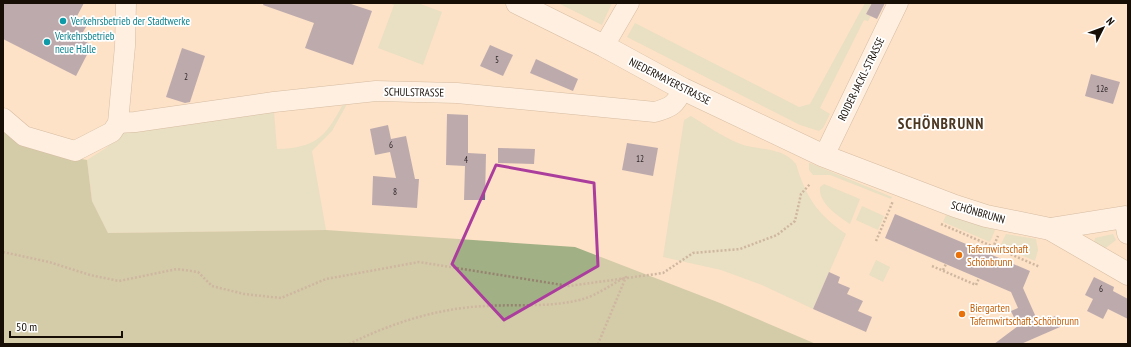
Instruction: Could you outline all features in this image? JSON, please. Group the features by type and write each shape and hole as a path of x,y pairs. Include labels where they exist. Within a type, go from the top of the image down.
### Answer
{"main road":[{"name":"NIEDERMAYERSTRASSE","path":"517,3 604,46 683,89 824,156"},
{"name":"SCHÖNBRUNN","path":"824,156 955,206 986,216 1050,229 1128,274"},
{"path":"1050,229 1127,222"}],"street":[{"path":"3,118 24,136 75,151 112,132 126,122 126,3"},
{"path":"604,46 629,3"},
{"name":"ROIDER-JACKL-STRASSE","path":"824,156 898,3"},
{"name":"SCHULSTRASSE","path":"126,122 274,102 376,91 456,92 655,112 670,108 678,100 683,89"}],"path":[{"path":"3,252 49,262 90,275 119,281 177,269 198,272 212,286 244,294 282,298 326,280 419,262 569,286 663,273 693,253 740,249 777,235 795,221 801,194 810,184"},
{"path":"876,241 896,196"},
{"path":"941,224 1040,267"},
{"path":"943,270 946,264"},
{"path":"932,266 976,285 979,278"},
{"path":"349,344 376,330 422,315 484,306 542,305 583,299 626,277"},
{"path":"598,344 626,277"}],"highlighted area":[{"path":"496,165 594,183 598,266 504,320 452,264"}],"green space":[{"path":"388,3 418,3 442,12 423,65 378,48 394,5"},
{"path":"558,3 612,3 602,25"},
{"path":"865,3 872,3 866,14 871,16 868,21 864,20 820,108 830,114 823,128 819,131 800,125 627,37 635,23 799,107 810,104"},
{"path":"347,104 332,131 312,151 326,230 108,233 92,201 87,160 106,148 123,132 274,111 277,149 290,148 309,143 317,139 330,126 342,106"},
{"path":"691,116 738,143 784,154 790,158 796,164 804,186 814,204 827,219 846,234 813,309 762,285 721,270 663,257 684,120"},
{"path":"3,131 45,152 87,160 92,201 108,233 326,230 575,247 720,303 816,344 3,344"},
{"path":"809,163 892,197 891,199 830,175 813,175 809,170"},
{"path":"824,184 860,199 850,224 825,204 820,193 820,187"},
{"path":"862,206 884,216 878,230 856,220"},
{"path":"946,215 995,230 990,242 943,222"},
{"path":"1006,234 1036,239 1038,250 1035,261 1000,246"},
{"path":"1113,234 1116,240 1102,251 1094,243 1095,238"},
{"path":"876,260 890,267 883,282 869,275"}],"building":[{"name":"Verkehrsbetrieb neue Halle","path":"3,3 84,3 76,18 88,24 79,38 92,45 76,76 3,39"},
{"path":"264,3 348,3 372,11 353,65 305,48 314,23 263,5"},
{"path":"872,3 885,3 877,19 866,14"},
{"path":"490,45 513,55 503,76 480,66"},
{"path":"182,48 205,56 190,102 185,103 166,97"},
{"path":"536,59 578,79 573,91 530,73"},
{"path":"1091,74 1120,82 1113,104 1085,96"},
{"path":"447,114 468,115 468,153 486,154 485,200 464,200 465,166 446,165"},
{"path":"388,125 391,139 406,136 415,179 419,179 417,208 372,205 373,176 396,178 390,152 375,155 370,129"},
{"path":"627,143 658,148 653,176 622,170"},
{"path":"498,148 535,149 534,164 498,163"},
{"path":"895,214 1030,271 1023,288 1039,324 1055,316 1060,327 1021,344 994,344 1018,326 1011,311 1018,308 1011,292 885,238"},
{"path":"829,272 840,277 838,283 850,288 847,294 863,301 858,311 872,317 866,332 813,309"},
{"path":"1094,277 1114,287 1113,291 1128,299 1128,319 1108,309 1103,319 1087,311 1093,299 1085,295"}],"place":[{"name":"Verkehrsbetrieb der Stadtwerke","path":"63,21"},
{"name":"Verkehrsbetrieb neue Halle","path":"47,42"},
{"name":"Tafernwirtschaft Schönbrunn","path":"959,255"},
{"name":"Biergarten Tafernwirtschaft Schönbrunn","path":"962,314"}],"district":[{"name":"SCHÖNBRUNN","path":"941,124"}]}
